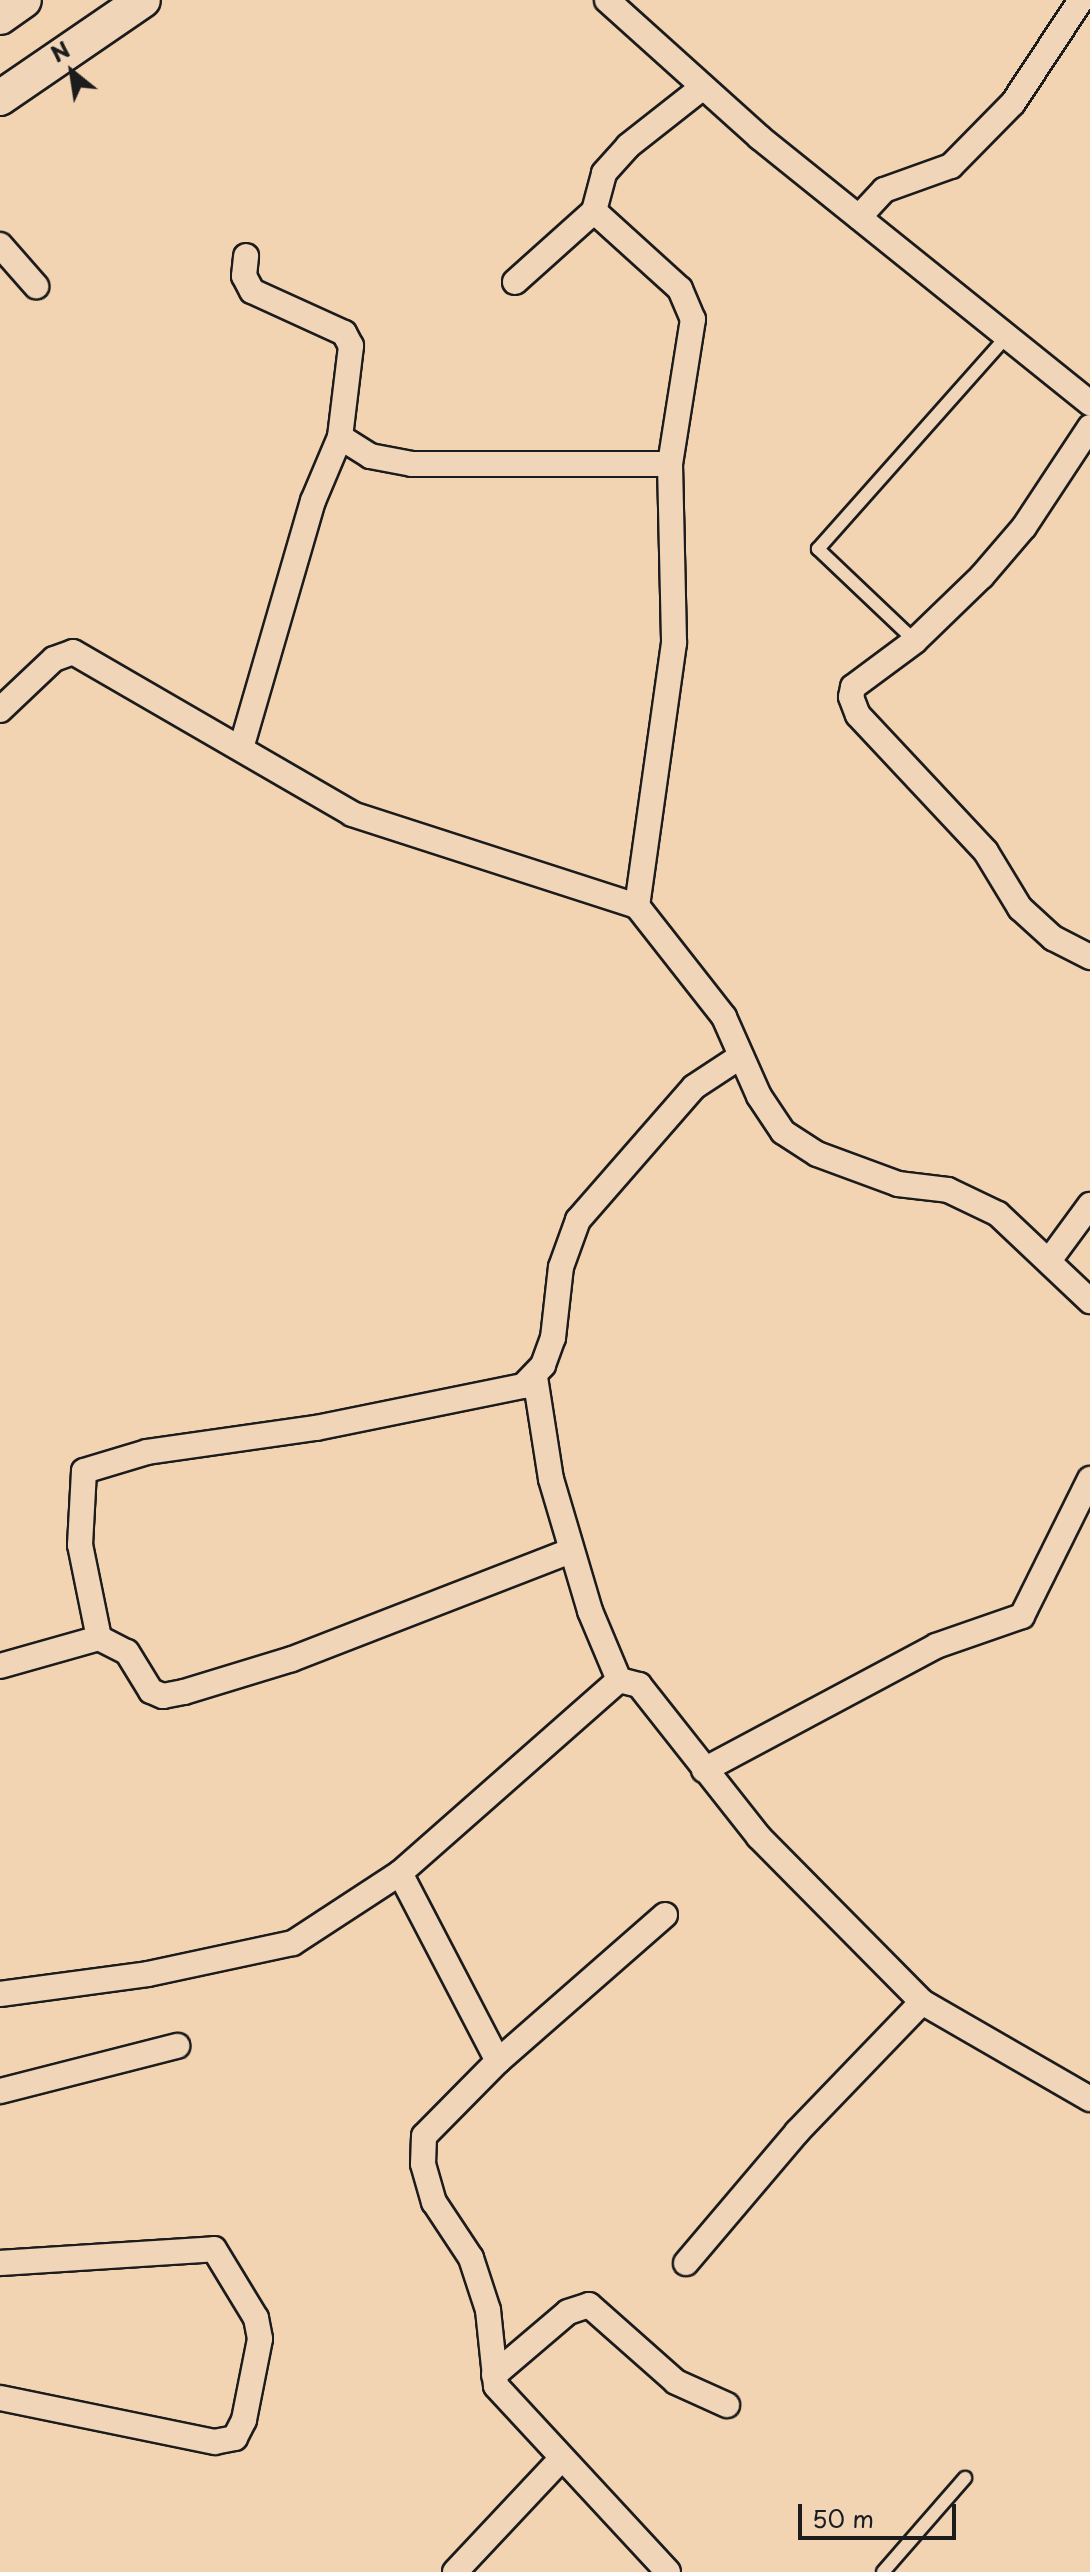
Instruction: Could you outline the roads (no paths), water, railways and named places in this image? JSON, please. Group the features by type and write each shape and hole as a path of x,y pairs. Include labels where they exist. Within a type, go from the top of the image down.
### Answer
{"main road":[{"path":"0,17 24,0"},
{"path":"0,98 143,0"}],"street":[{"path":"859,217 884,190 951,166 1013,103 1081,0"},
{"path":"615,3 703,87 1090,403"},
{"path":"515,282 594,211 604,173 628,146 703,87"},
{"path":"594,211 680,289 693,319 670,464 674,643 637,906"},
{"path":"0,245 36,286"},
{"path":"242,745 313,501 340,437 351,346 344,333 252,291 244,276 246,256"},
{"path":"1090,427 1024,527 915,641 853,687 858,715 986,852 1020,908 1053,938 1090,957"},
{"path":"340,437 370,456 412,464 670,464"},
{"path":"0,710 54,659 73,652 242,745 352,814 637,906 695,973 783,1132 817,1154 898,1184 948,1190 998,1214 1051,1258 1090,1301"},
{"path":"99,1638 80,1545 84,1471 147,1452 316,1428 523,1386 535,1377 553,1338 561,1267 578,1220 694,1087 741,1056"},
{"path":"1051,1258 1090,1205"},
{"path":"535,1377 551,1479 571,1551 619,1680"},
{"path":"704,1770 936,1646 1022,1616 1090,1479"},
{"path":"0,1666 99,1638 127,1652 151,1691 163,1696 292,1659 571,1551"},
{"path":"619,1680 639,1685 759,1837 922,2002 1090,2099"},
{"path":"0,1994 148,1974 293,1943 400,1873 619,1680"},
{"path":"400,1873 498,2061"},
{"path":"665,1915 498,2061 424,2136 423,2164 434,2202 471,2258 488,2310 496,2386 668,2572"},
{"path":"686,2263 797,2132 922,2002"},
{"path":"0,2091 177,2046"},
{"path":"0,2263 214,2249 256,2318 260,2339 244,2420 235,2438 215,2442 0,2398"},
{"path":"494,2375 568,2312 589,2305 676,2382 727,2405"},
{"path":"455,2572 562,2458"}],"lane":[{"path":"915,641 818,549 1007,336"},
{"path":"883,2572 965,2478"}]}
